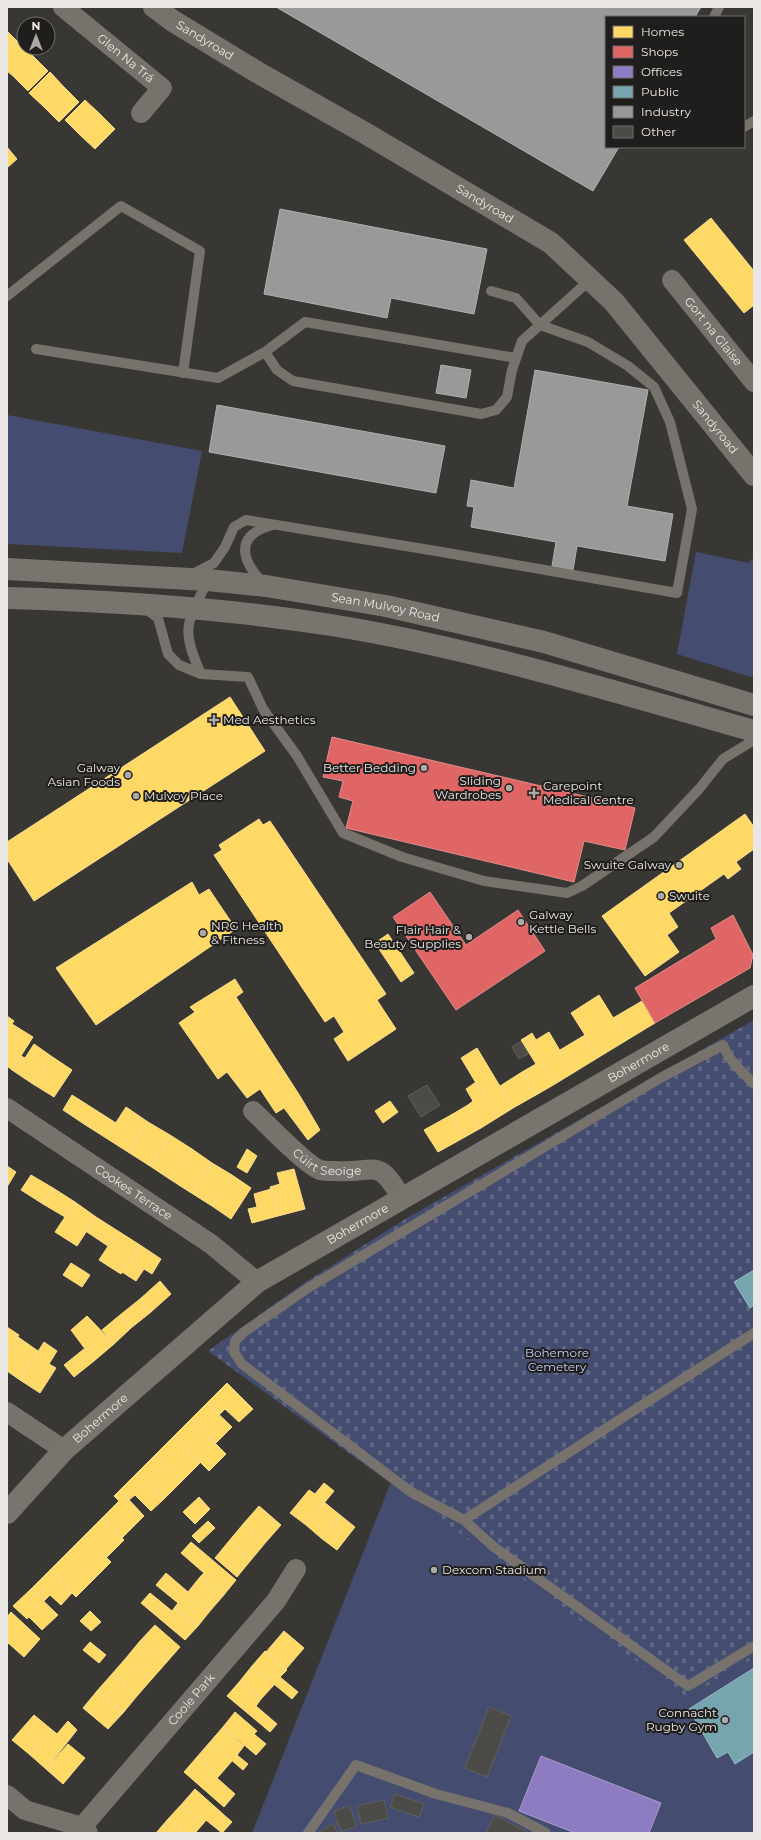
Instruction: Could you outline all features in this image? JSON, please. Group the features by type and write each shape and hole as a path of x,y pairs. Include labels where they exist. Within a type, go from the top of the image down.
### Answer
{"main road":[{"name":"Sean Mulvoy Road","path":"7,569 208,580 266,586 386,606 544,642 754,705"},
{"path":"7,598 195,607 332,626 459,651 576,681 754,731"},
{"name":"Bohermore","path":"7,1513 64,1450 257,1282 754,996"}],"street":[{"name":"Glen Na Trá","path":"63,7 162,88 141,113"},
{"name":"Sandyroad","path":"154,7 173,21 256,72 372,137 551,243 614,302 754,475"},
{"name":"Gort na Glaise","path":"672,280 754,382"},
{"name":"Cookes Terrace","path":"7,1108 211,1244 257,1282"},
{"name":"Cúirt Seoige","path":"253,1112 304,1159 319,1170 380,1170 390,1179 402,1199"},
{"path":"7,1412 64,1450"},
{"name":"Coole Park","path":"7,1795 25,1810 85,1830 276,1601 296,1570"}],"lane":[{"path":"714,16 719,7"},
{"path":"745,126 754,121"},
{"path":"7,296 121,206 200,251 183,373"},
{"path":"265,352 277,370 293,381 481,414 496,410 507,397 516,358 522,341 570,296 591,279"},
{"path":"185,578 214,563 225,547 234,527 246,520 677,593 692,509 670,422 654,386 628,366 588,342 540,325 516,298 491,291"},
{"path":"36,349 218,378 265,352 305,322 516,358"},
{"path":"266,586 251,571 244,554 246,544 251,536 263,527 275,524"},
{"path":"201,674 188,640 189,619 208,580"},
{"path":"139,604 158,618 168,654 179,665 201,674 248,677 263,709 297,756 343,833 402,857 484,880 566,893 582,886 654,837 699,789 723,759 754,740"},
{"path":"754,1084 737,1068 722,1045 662,1077 308,1288 244,1332 236,1341 234,1352 242,1364 411,1492 464,1520 494,1547 688,1686 754,1646"},
{"path":"464,1520 754,1333"},
{"path":"308,1833 356,1765 436,1794 508,1813 546,1833"}],"green space":[{"path":"7,415 202,451 182,553 7,544"},
{"path":"696,552 749,563 754,557 754,678 677,654"},
{"name":"Bohemore Cemetery","path":"754,1020 754,1658 687,1698 208,1351 304,1283 407,1218"},
{"name":"Dexcom Stadium","path":"391,1482 687,1698 754,1658 754,1833 252,1833"}],"building: Homes":[{"path":"7,31 16,40 16,42 7,51"},
{"path":"16,43 16,56 33,56 13,76 7,71 7,52"},
{"path":"33,56 48,71 28,91 13,76"},
{"path":"50,72 64,87 44,107 29,93"},
{"path":"64,87 79,102 59,122 44,107"},
{"path":"85,100 100,114 80,135 65,120"},
{"path":"100,114 115,129 95,149 80,135"},
{"path":"7,147 17,159 7,168"},
{"path":"711,218 754,271 754,305 744,313 684,240"},
{"name":"Mulvoy Place","path":"230,697 265,751 34,901 7,859 7,842"},
{"name":"Swuite","path":"745,814 754,827 754,849 736,862 741,869 728,879 724,874 669,913 678,927 667,935 679,952 645,976 602,916"},
{"path":"259,819 263,825 270,821 386,994 377,1000 396,1029 348,1061 334,1039 344,1032 334,1016 325,1022 214,855 222,850 219,845"},
{"path":"192,882 199,895 209,889 236,929 96,1025 56,968"},
{"path":"388,934 414,973 401,982 375,943"},
{"path":"235,979 243,992 236,997 300,1096 320,1130 308,1140 284,1108 276,1113 260,1089 247,1098 227,1072 218,1079 179,1023 195,1012 190,1007"},
{"path":"599,995 627,1040 599,1057 571,1013"},
{"path":"642,1001 655,1023 627,1040 613,1018"},
{"path":"7,1016 14,1021 7,1031"},
{"path":"12,1024 33,1037 12,1070 7,1066 7,1031"},
{"path":"549,1032 573,1073 555,1084 526,1037 532,1033 536,1040"},
{"path":"585,1035 599,1057 573,1073 560,1050"},
{"path":"526,1037 555,1084 536,1095 522,1072 536,1064 521,1040"},
{"path":"34,1044 51,1056 33,1084 12,1070 21,1056 25,1058"},
{"path":"477,1048 513,1108 497,1118 461,1058"},
{"path":"51,1056 72,1070 54,1097 33,1084"},
{"path":"522,1072 536,1095 513,1108 500,1086"},
{"path":"476,1082 497,1118 481,1128 468,1105 473,1101 466,1089"},
{"path":"72,1095 94,1109 84,1124 63,1110"},
{"path":"390,1101 398,1112 383,1123 375,1111"},
{"path":"468,1105 481,1128 465,1137 451,1115"},
{"path":"126,1107 148,1122 128,1152 106,1138"},
{"path":"94,1109 116,1123 106,1138 84,1124"},
{"path":"451,1115 465,1137 438,1152 424,1130"},
{"path":"148,1122 170,1135 150,1166 128,1152"},
{"path":"170,1135 192,1149 171,1180 150,1166"},
{"path":"192,1149 212,1163 193,1194 171,1180"},
{"path":"247,1149 257,1156 247,1173 237,1167"},
{"path":"212,1163 232,1175 212,1206 193,1194"},
{"path":"7,1166 16,1172 7,1187"},
{"path":"294,1169 305,1209 278,1216 270,1187 280,1184 277,1173"},
{"path":"31,1175 53,1188 43,1204 21,1190"},
{"path":"232,1175 251,1188 231,1219 212,1206"},
{"path":"53,1188 75,1202 65,1217 43,1204"},
{"path":"271,1189 278,1216 252,1223 248,1209 257,1207 254,1194"},
{"path":"75,1202 96,1217 77,1246 55,1232"},
{"path":"96,1217 118,1231 108,1246 87,1232"},
{"path":"118,1231 140,1245 121,1274 99,1260"},
{"path":"140,1245 161,1259 152,1274 144,1269 136,1281 122,1272"},
{"path":"71,1263 90,1275 82,1287 63,1275"},
{"path":"160,1281 171,1294 151,1312 140,1299"},
{"path":"140,1299 151,1312 131,1328 120,1315"},
{"path":"120,1315 131,1328 114,1344 102,1330"},
{"path":"87,1316 114,1344 94,1361 71,1330"},
{"path":"7,1327 19,1335 7,1354"},
{"path":"18,1337 38,1351 20,1380 7,1371 7,1354"},
{"path":"44,1342 57,1351 49,1364 56,1368 40,1393 20,1380"},
{"path":"84,1349 94,1361 74,1377 64,1365"},
{"path":"227,1383 253,1409 239,1422 225,1409 219,1415 207,1403"},
{"path":"207,1403 232,1427 216,1443 191,1419"},
{"path":"191,1419 226,1454 209,1471 174,1436"},
{"path":"174,1436 200,1463 182,1481 156,1454"},
{"path":"156,1454 182,1481 164,1499 138,1472"},
{"path":"138,1472 164,1499 151,1511 135,1495 129,1500 120,1490"},
{"path":"324,1483 334,1491 306,1525 290,1513 309,1490 315,1494"},
{"path":"120,1490 144,1516 122,1538 102,1518 119,1501 114,1496"},
{"path":"199,1497 210,1509 195,1524 183,1512"},
{"path":"324,1502 340,1515 321,1538 306,1525"},
{"path":"259,1506 281,1525 266,1542 244,1523"},
{"path":"340,1515 355,1527 337,1550 321,1538"},
{"path":"102,1518 124,1540 106,1558 84,1536"},
{"path":"208,1521 215,1528 199,1543 192,1536"},
{"path":"244,1523 266,1542 251,1560 229,1541"},
{"path":"84,1536 111,1562 95,1578 68,1552"},
{"path":"229,1541 251,1560 237,1577 215,1558"},
{"path":"191,1542 236,1580 223,1596 200,1577 204,1573 181,1553"},
{"path":"68,1552 95,1578 76,1597 50,1570"},
{"path":"50,1570 72,1593 61,1605 50,1595 44,1601 31,1589"},
{"path":"166,1573 210,1611 198,1626 175,1607 178,1603 156,1585"},
{"path":"200,1577 223,1596 210,1611 188,1592"},
{"path":"31,1589 58,1615 42,1630 29,1617 27,1619 13,1606"},
{"path":"150,1593 172,1611 175,1607 198,1626 185,1640 141,1603"},
{"path":"90,1611 101,1622 91,1631 80,1621"},
{"path":"11,1612 40,1639 24,1657 7,1642 7,1617"},
{"path":"155,1625 180,1647 166,1663 140,1641"},
{"path":"284,1631 304,1648 286,1669 266,1652"},
{"path":"140,1641 166,1663 151,1680 126,1658"},
{"path":"90,1642 106,1655 99,1663 83,1650"},
{"path":"265,1651 287,1670 280,1677 298,1692 292,1699 252,1666"},
{"path":"126,1658 151,1680 137,1696 112,1674"},
{"path":"252,1666 274,1685 261,1699 240,1681"},
{"path":"112,1674 137,1696 123,1713 97,1691"},
{"path":"240,1681 261,1699 256,1706 277,1724 270,1732 227,1696"},
{"path":"97,1691 123,1713 108,1729 83,1708"},
{"path":"235,1712 257,1731 254,1734 266,1744 256,1755 223,1727"},
{"path":"34,1715 51,1729 29,1754 12,1740"},
{"path":"68,1721 77,1730 46,1769 29,1754 51,1729 57,1734"},
{"path":"223,1727 244,1746 237,1755 248,1764 243,1770 210,1742"},
{"path":"210,1742 232,1761 219,1776 197,1757"},
{"path":"68,1744 85,1758 63,1784 46,1769"},
{"path":"197,1757 219,1776 217,1778 235,1794 224,1807 184,1772"},
{"path":"195,1789 232,1822 222,1833 206,1820 203,1824 181,1805"},
{"path":"181,1805 203,1824 195,1833 184,1833 168,1819"},
{"path":"168,1819 184,1833 156,1833"}],"building: Shops":[{"path":"332,737 635,808 625,850 584,841 574,882 346,828 353,801 339,797 343,781 323,777"},
{"path":"430,892 466,945 518,910 545,951 456,1010 393,917"},
{"path":"733,915 753,955 750,968 655,1023 635,988 716,939 711,928"}],"building: Offices":[{"path":"541,1756 661,1803 649,1833 575,1833 519,1811"}],"building: Public":[{"path":"754,1270 754,1305 750,1308 734,1282"},
{"name":"Connacht Rugby Gym","path":"754,1668 754,1752 735,1764 728,1752 717,1758 689,1709"}],"building: Industry":[{"path":"276,7 701,7 696,16 605,16 605,148 618,148 593,191"},
{"path":"280,209 487,249 474,314 391,298 387,318 264,294"},
{"path":"441,365 471,370 466,398 436,393"},
{"path":"535,370 648,390 627,506 673,514 665,561 577,546 573,570 552,566 556,542 471,527 474,507 467,506 471,480 514,488"},
{"path":"217,405 445,446 436,493 209,452"}],"building: Other":[{"path":"520,1042 528,1054 519,1059 512,1047"},
{"path":"427,1085 440,1105 421,1117 408,1096"},
{"path":"489,1707 511,1716 487,1777 465,1768"},
{"path":"395,1794 424,1804 419,1817 390,1807"},
{"path":"384,1800 388,1818 361,1824 357,1806"},
{"path":"349,1805 357,1826 341,1832 334,1812"},
{"path":"495,1815 529,1833 486,1833"},
{"path":"333,1824 338,1833 317,1833"}],"place":[{"name":"Med Aesthetics","path":"214,720"},
{"name":"Better Bedding","path":"424,768"},
{"name":"Galway Asian Foods","path":"128,775"},
{"name":"Sliding Wardrobes","path":"509,788"},
{"name":"Carepoint Medical Centre","path":"534,793"},
{"name":"Mulvoy Place","path":"136,796"},
{"name":"Swuite Galway","path":"679,865"},
{"name":"Swuite","path":"661,896"},
{"name":"Galway Kettle Bells","path":"521,922"},
{"name":"NRG Health & Fitness","path":"203,933"},
{"name":"Flair Hair & Beauty Supplies","path":"469,937"},
{"name":"Dexcom Stadium","path":"434,1570"},
{"name":"Connacht Rugby Gym","path":"725,1720"}]}
